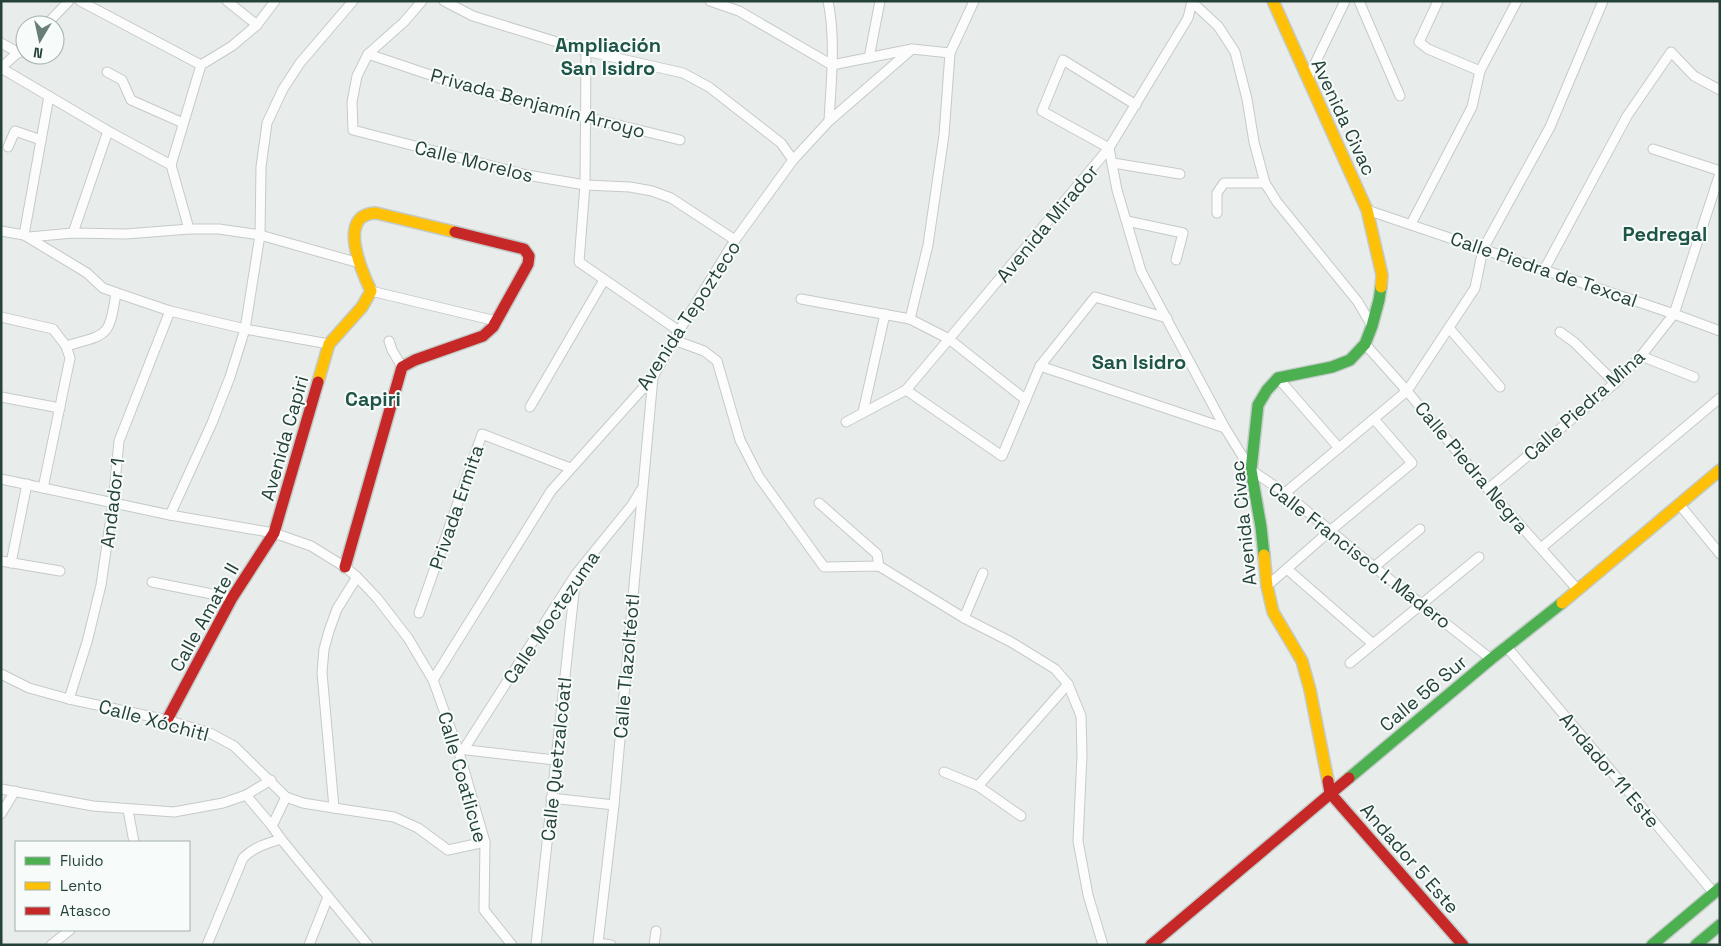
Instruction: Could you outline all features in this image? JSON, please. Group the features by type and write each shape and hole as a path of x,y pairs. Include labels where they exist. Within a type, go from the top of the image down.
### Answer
{"street":[{"path":"56,15 69,1"},
{"path":"80,1 201,65"},
{"path":"227,1 257,25"},
{"path":"189,229 171,165 201,65 232,46 257,25 275,1"},
{"path":"170,515 212,423 230,377 245,329 260,235 262,160 270,113 283,88 300,63 353,1"},
{"name":"Calle Morelos","path":"422,1 404,22 368,54 357,76 352,102 353,130 527,175 585,185 630,187 659,193 671,198 735,240"},
{"path":"444,1 473,16 586,51 682,73 709,88 781,143 792,160"},
{"path":"710,1 739,11 835,64 912,49 950,52"},
{"path":"828,1 835,64 829,121"},
{"path":"869,58 880,1"},
{"path":"910,319 928,245 944,135 950,52 974,1"},
{"name":"Avenida Civac","path":"1273,1 1367,210 1382,275 1379,300 1372,326 1365,344 1350,360 1332,367 1278,378 1266,390 1258,405 1251,470 1261,527 1267,586 1273,612 1302,661 1310,690 1330,793"},
{"path":"1308,78 1345,1"},
{"path":"1359,1 1400,96"},
{"path":"1438,1 1419,42 1428,49 1480,71"},
{"path":"1411,224 1472,107 1480,71 1518,1"},
{"path":"1285,493 1407,391 1475,288 1483,249 1550,126 1603,1"},
{"name":"Avenida Mirador","path":"846,422 906,390 1109,148 1188,18 1192,2 1218,26 1235,52 1254,142 1265,182 1277,202 1358,302 1372,326"},
{"path":"1,43 15,47"},
{"name":"Avenida Tepozteco","path":"433,680 551,491 653,377 735,240 792,160 829,121 912,49"},
{"path":"586,51 585,185 580,262 679,331"},
{"path":"1544,270 1627,116 1671,52 1694,76 1720,90"},
{"name":"Privada Benjamín Arroyo","path":"368,54 506,98 680,140"},
{"path":"15,55 1,68 108,131 171,165"},
{"path":"1136,105 1063,60 1042,111 1109,148 1117,190 1142,271 1225,428 1251,470"},
{"path":"107,72 122,80 131,100 183,123"},
{"path":"26,236 48,96"},
{"path":"8,146 15,131 41,140"},
{"path":"73,233 108,131"},
{"path":"1654,149 1720,172"},
{"path":"1113,162 1180,174"},
{"name":"Calle Piedra Mina","path":"1488,489 1615,382 1641,356 1674,314 1720,172"},
{"path":"1217,213 1217,193 1224,183 1265,182"},
{"name":"Calle Piedra de Texcal","path":"1367,210 1720,331"},
{"path":"344,566 402,367 415,360 484,336 493,327 528,264 529,256 524,249 376,213 364,215 355,224 354,236 359,263 371,291 496,321"},
{"path":"1127,220 1183,233 1176,260"},
{"path":"1,231 26,236 73,233 126,234 189,229 219,229 260,235 359,263"},
{"path":"26,236 87,273 103,288 116,293 170,311 245,329 329,344"},
{"path":"530,407 604,280"},
{"name":"Avenida Capiri","path":"274,533 329,344 362,307 371,291"},
{"path":"66,346 102,336 112,322 116,293"},
{"path":"906,390 1002,456 1040,366 1096,297 1168,318"},
{"path":"801,299 910,319 950,339 1026,400"},
{"name":"Andador 1","path":"69,699 95,615 101,585 113,503 119,441 170,311"},
{"path":"863,412 885,314"},
{"path":"1,317 53,329 66,346 70,358 43,488"},
{"path":"1449,328 1500,387"},
{"path":"1560,332 1574,342 1615,382"},
{"path":"674,340 704,351 717,362 740,440 759,477 824,567 879,566 964,618 1011,642 1055,669 1068,684 1081,716 1082,755 1078,841 1088,895 1103,945"},
{"path":"389,341 402,367"},
{"name":"Calle Piedra Negra","path":"1365,344 1407,391 1488,489 1578,590"},
{"path":"1641,356 1694,377"},
{"path":"1040,366 1225,428"},
{"name":"Calle Tlazoltéotl","path":"611,945 598,943 614,805 653,377"},
{"path":"1278,378 1339,448"},
{"path":"1,397 60,408"},
{"path":"1541,548 1720,398"},
{"path":"1267,586 1412,462 1374,419"},
{"name":"Privada Ermita","path":"419,613 482,434 570,468"},
{"name":"Calle Francisco I. Madero","path":"1251,470 1285,493 1374,567 1490,659"},
{"name":"Calle 56 Sur","path":"1154,944 1490,659 1578,590 1720,470"},
{"path":"1,479 170,515 274,533 311,546 344,566 357,578 337,609 324,649 322,673 334,808"},
{"path":"11,563 27,484"},
{"name":"Calle Moctezuma","path":"461,749 576,574 632,505 642,488"},
{"path":"819,503 877,554 879,566"},
{"path":"1679,504 1720,554"},
{"path":"1374,567 1420,529"},
{"name":"Calle Amate II","path":"167,720 232,598 274,533"},
{"path":"1350,662 1479,557"},
{"path":"1,561 60,572"},
{"path":"1287,569 1372,643"},
{"path":"964,618 983,573"},
{"name":"Calle Quetzalcóatl","path":"536,945 576,574"},
{"name":"Calle Coatlicue","path":"357,578 377,598 408,638 433,680 461,749 485,842 484,910 512,945"},
{"path":"152,582 232,598"},
{"name":"Andador 11 Este","path":"1506,646 1717,890"},
{"name":"Calle Xóchitl","path":"1,674 29,688 69,699 167,720 210,733 234,746 286,796"},
{"path":"978,786 1068,684"},
{"path":"461,749 555,760"},
{"path":"944,772 978,786 1021,816"},
{"path":"1,789 93,806 174,812 200,808 246,795 270,780"},
{"path":"1,814 14,791"},
{"name":"Andador 5 Este","path":"1330,793 1463,945"},
{"path":"246,795 368,945"},
{"path":"272,826 286,796 303,803 394,816 418,828 448,850 485,842"},
{"path":"551,798 614,805"},
{"path":"128,810 134,841"},
{"path":"207,945 243,858 250,851 260,846 281,839"},
{"path":"1652,945 1717,890"},
{"path":"309,945 328,897"},
{"path":"1696,945 1720,925"},
{"path":"51,945 69,931"},
{"path":"654,945 656,931"}],"traffic: fast":[{"path":"1264,555 1251,470 1258,405 1267,390 1278,378 1332,367 1350,360 1365,344 1372,326 1381,287"},
{"path":"1349,778 1491,659 1562,603"},
{"path":"1652,945 1720,888"},
{"path":"1696,945 1720,925"}],"traffic: slow":[{"path":"1273,1 1367,210 1382,275 1381,287"},
{"path":"318,382 329,344 362,307 371,291 362,271 355,245 354,233 357,223 364,216 376,213 455,232"},
{"path":"1562,603 1720,470"},
{"path":"1264,555 1267,586 1273,612 1302,661 1310,690 1328,781"}],"traffic: jam":[{"path":"345,567 402,367 415,360 483,336 493,327 528,264 529,256 524,249 455,232"},
{"path":"167,720 232,598 274,533 318,382"},
{"path":"1151,945 1349,778"},
{"path":"1328,781 1330,793 1463,945"}],"district":[{"name":"Ampliación San Isidro","path":"608,56"},
{"name":"Pedregal","path":"1665,234"},
{"name":"San Isidro","path":"1139,362"},
{"name":"Capiri","path":"373,399"}]}
